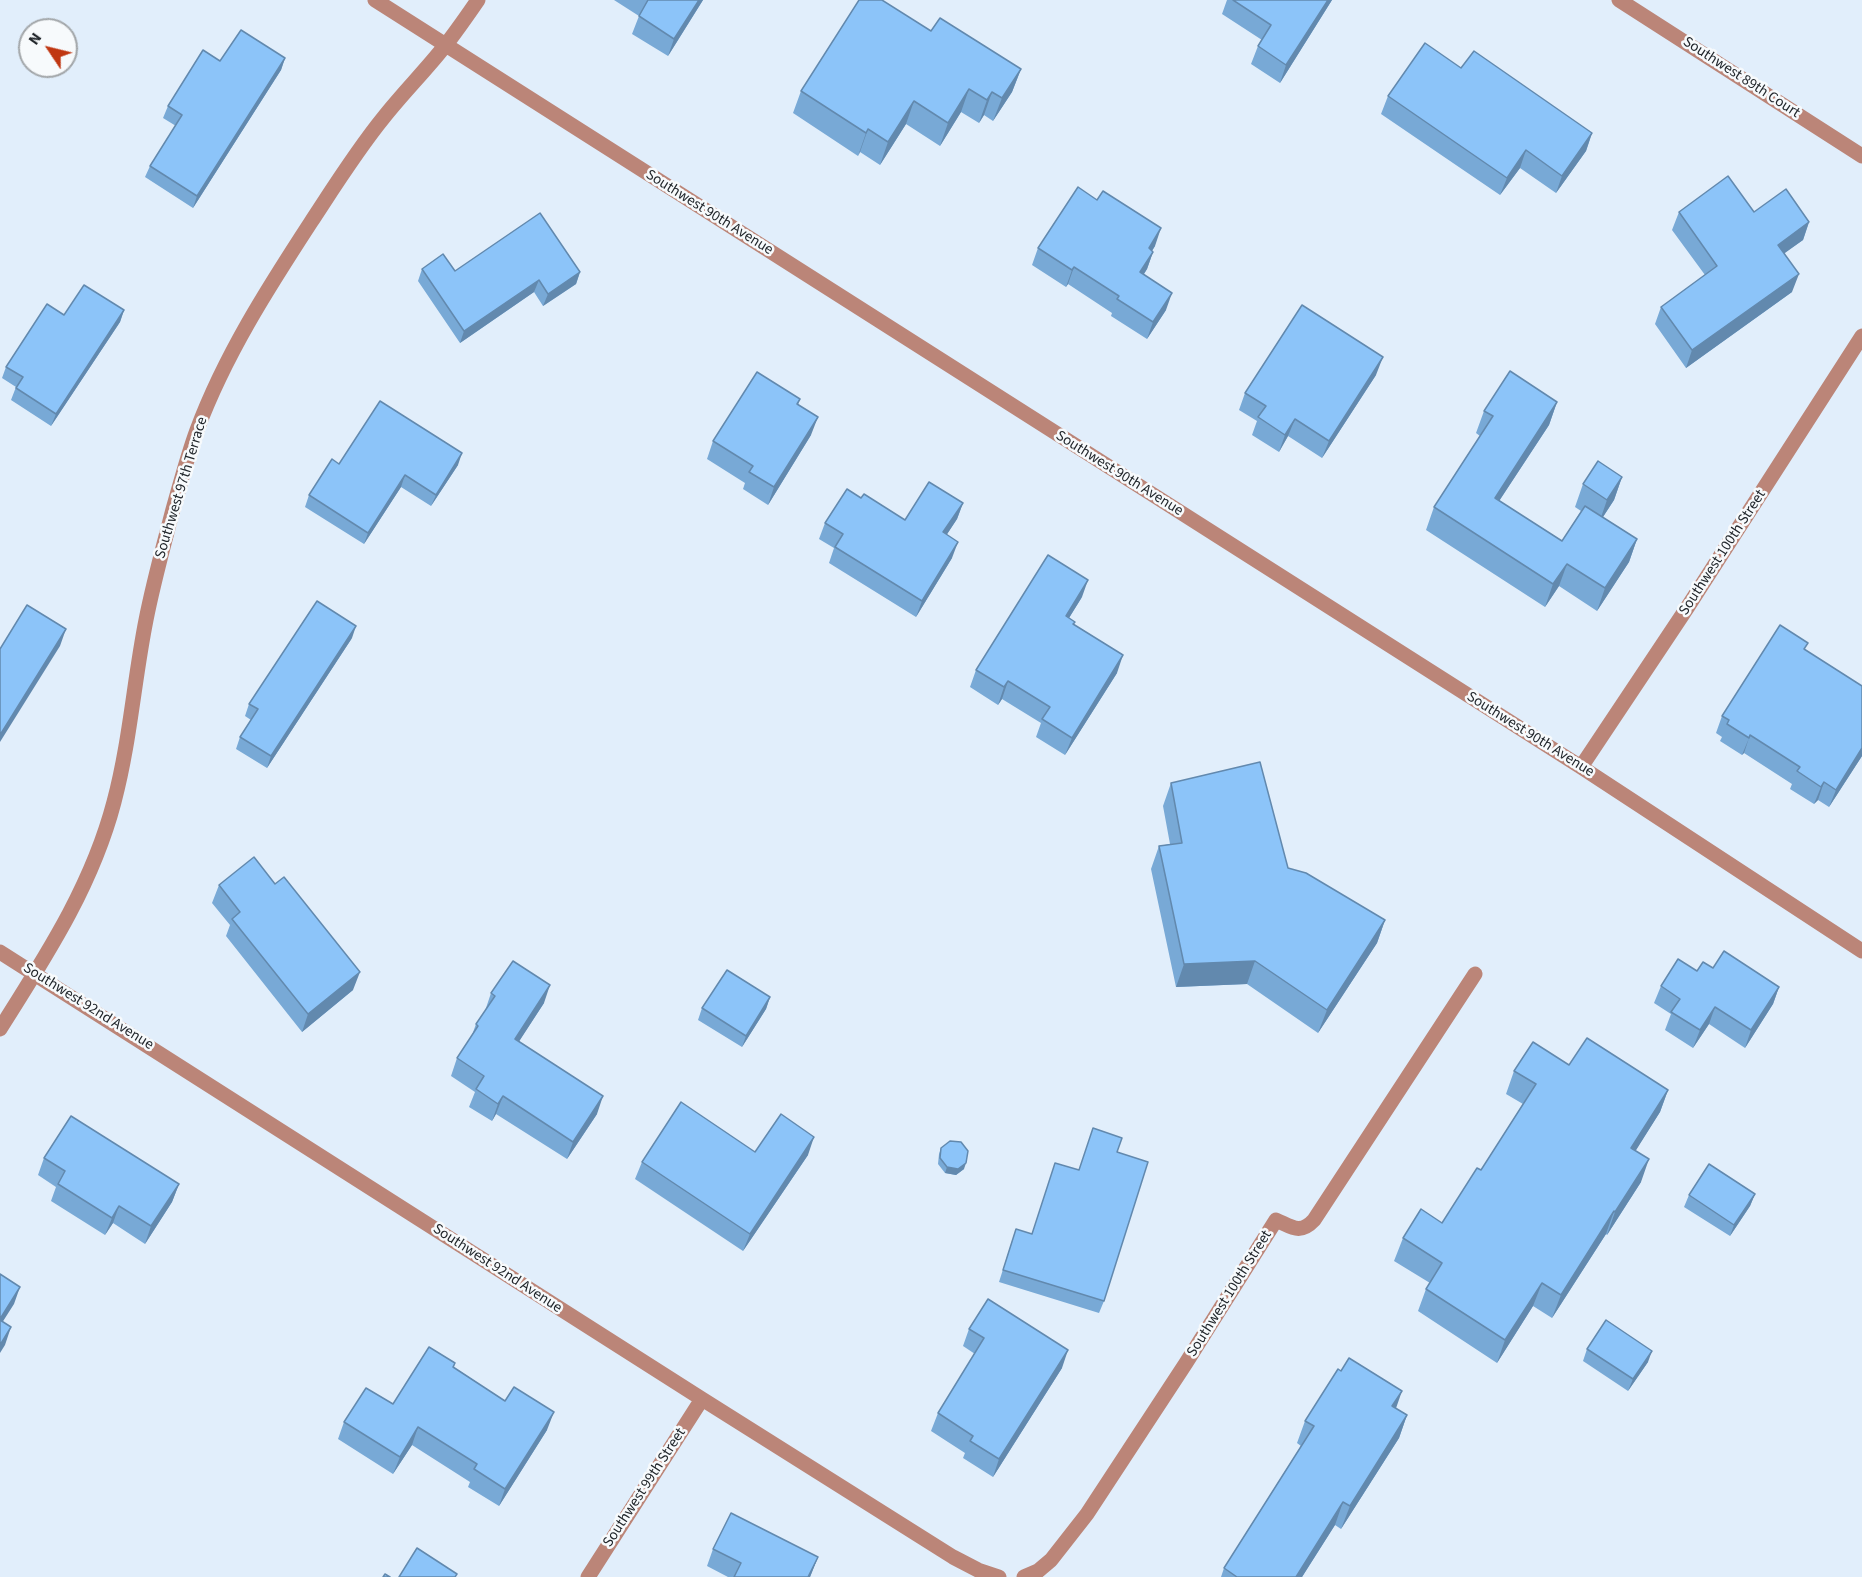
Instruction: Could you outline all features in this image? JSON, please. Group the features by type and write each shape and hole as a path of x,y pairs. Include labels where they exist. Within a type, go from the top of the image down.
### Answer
{"street":[{"name":"Southwest 90th Avenue","path":"375,0 1581,767 1862,951"},
{"name":"Southwest 97th Terrace","path":"0,1029 35,974 82,891 100,845 114,802 157,569 197,430 214,390 236,343 261,300 325,200 382,118 445,46 478,0"},
{"name":"Southwest 89th Court","path":"1620,0 1862,156"},
{"name":"Southwest 100th Street","path":"1581,767 1687,608 1862,336"},
{"name":"Southwest 92nd Avenue","path":"0,952 953,1557 978,1570 999,1577"},
{"name":"Southwest 100th Street","path":"1024,1577 1038,1571 1051,1560 1087,1514 1276,1220 1297,1230 1307,1227 1314,1221 1475,974"},
{"name":"Southwest 99th Street","path":"588,1577 702,1399"}],"building":[{"path":"648,0 699,0 674,39 639,16"},
{"path":"859,0 882,0 931,31 940,18 1021,69 1002,98 992,92 987,100 969,89 948,123 914,101 888,142 868,129 866,133 801,91"},
{"path":"1233,0 1328,0 1286,65 1258,46 1271,25"},
{"path":"241,30 285,58 197,196 150,166 182,115 168,106 203,50 220,61"},
{"path":"1425,43 1461,68 1474,51 1592,133 1562,176 1526,150 1507,178 1388,96"},
{"path":"1728,176 1754,212 1786,189 1809,222 1778,245 1799,274 1692,350 1661,307 1717,266 1679,212"},
{"path":"1078,187 1097,200 1103,191 1161,228 1149,248 1153,252 1140,272 1172,293 1153,322 1117,299 1119,296 1074,267 1072,270 1038,248"},
{"path":"540,213 580,272 548,294 539,280 464,331 422,269 443,254 455,271"},
{"path":"84,285 124,310 56,414 16,388 23,377 6,367 47,304 64,315"},
{"path":"1302,305 1383,357 1329,441 1295,419 1285,435 1258,417 1266,406 1245,393"},
{"path":"1510,371 1557,402 1495,498 1562,541 1585,506 1637,539 1605,588 1567,564 1553,584 1434,507 1493,416 1484,411"},
{"path":"757,372 800,399 797,404 818,417 774,487 749,472 753,466 713,441"},
{"path":"380,401 462,453 436,495 405,475 368,533 309,495 332,459 339,464"},
{"path":"1598,461 1622,477 1607,500 1583,484"},
{"path":"929,482 963,503 943,532 958,542 922,601 835,547 843,534 825,523 847,489 861,498 864,494 905,520"},
{"path":"1048,555 1088,580 1066,616 1075,622 1073,624 1123,655 1072,738 1042,719 1050,707 1008,681 1004,687 976,670"},
{"path":"317,601 356,626 271,756 240,737 258,709 249,704"},
{"path":"27,605 66,629 0,735 0,649"},
{"path":"1780,625 1808,643 1804,649 1862,686 1862,748 1836,790 1824,782 1821,787 1797,771 1800,767 1750,735 1749,738 1727,724 1729,720 1722,716"},
{"path":"1260,762 1288,868 1306,873 1385,920 1327,1010 1255,961 1184,964 1159,846 1182,843 1171,783"},
{"path":"254,857 275,884 284,877 360,972 308,1014 232,919 240,912 219,885"},
{"path":"1724,951 1779,987 1751,1030 1715,1007 1700,1030 1671,1012 1680,999 1661,986 1678,959 1697,971 1703,962 1713,968"},
{"path":"513,961 550,985 515,1039 603,1096 573,1142 503,1096 498,1104 476,1089 484,1076 457,1058 495,996 491,993"},
{"path":"727,970 770,997 746,1036 702,1008"},
{"path":"1587,1038 1668,1090 1631,1148 1649,1159 1561,1295 1542,1283 1505,1340 1426,1289 1442,1263 1403,1238 1421,1209 1442,1223 1477,1168 1481,1170 1536,1084 1514,1071 1533,1042 1569,1065"},
{"path":"681,1102 755,1152 781,1114 814,1137 750,1234 642,1162"},
{"path":"71,1116 179,1184 151,1226 119,1206 112,1218 58,1184 65,1171 44,1158"},
{"path":"1093,1128 1122,1138 1117,1152 1148,1162 1104,1301 1003,1270 1016,1229 1032,1234 1055,1163 1079,1170"},
{"path":"950,1141 961,1142 968,1151 966,1163 958,1169 947,1167 940,1158 941,1148"},
{"path":"1709,1164 1755,1194 1734,1225 1689,1195"},
{"path":"0,1274 20,1287 0,1319"},
{"path":"988,1299 1068,1350 999,1459 970,1441 973,1436 938,1413 984,1338 969,1329"},
{"path":"0,1320 11,1327 0,1345"},
{"path":"1606,1320 1652,1351 1633,1379 1587,1349"},
{"path":"429,1347 455,1363 453,1367 505,1401 514,1387 554,1412 505,1489 474,1469 477,1464 418,1427 400,1457 344,1422 366,1388 393,1404"},
{"path":"1349,1358 1402,1391 1392,1406 1407,1415 1350,1506 1343,1502 1296,1577 1237,1577 1224,1568 1314,1426 1305,1421 1338,1369 1341,1371"},
{"path":"731,1513 818,1557 808,1577 734,1577 741,1563 713,1549"},
{"path":"417,1548 457,1574 455,1577 399,1577"}]}
